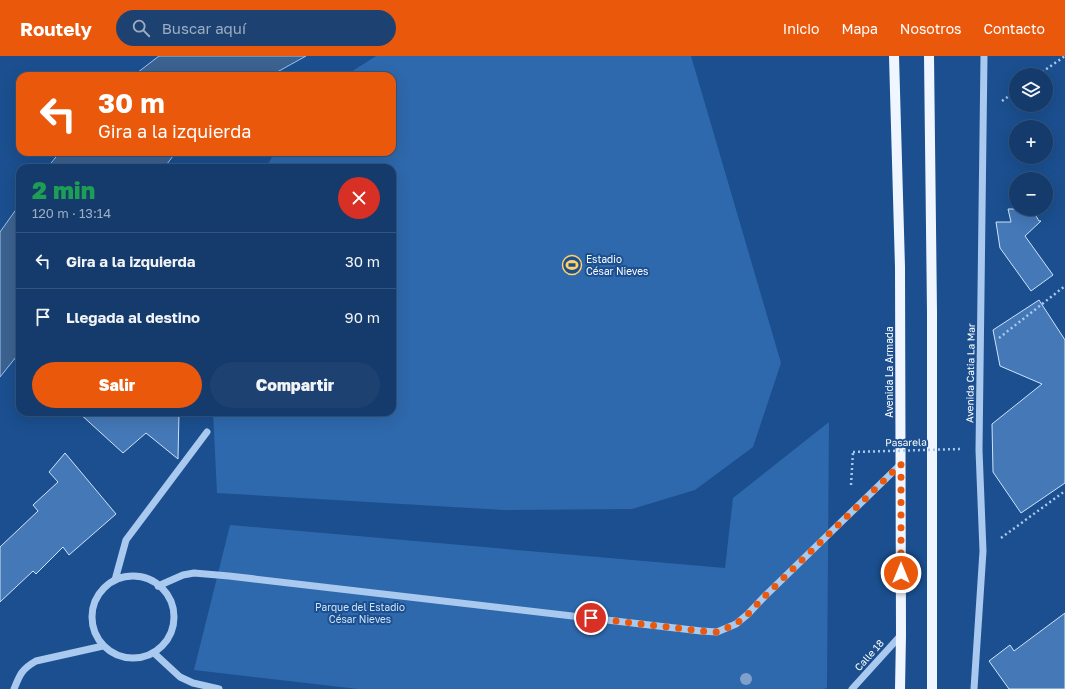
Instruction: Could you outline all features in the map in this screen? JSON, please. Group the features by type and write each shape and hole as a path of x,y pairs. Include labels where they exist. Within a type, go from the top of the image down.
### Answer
{"main road":[{"name":"Avenida La Armada","path":"894,56 900,267 900,689"},
{"path":"929,56 932,312 932,689"}],"street":[{"name":"Avenida Catia La Mar","path":"974,689 983,552 979,450 984,56"},
{"path":"115,580 126,540 207,432"},
{"path":"158,586 183,574 194,573 717,632 736,624 748,614 901,464"},
{"path":"137,576 149,580 158,586 166,594 172,606 174,620 170,633 164,644 154,653 141,657 128,658 114,654 103,646 96,635 92,622 93,608 98,596 105,587 115,580 137,576"},
{"name":"Calle 18","path":"852,689 901,634"},
{"path":"14,689 20,675 27,667 36,661 103,646"},
{"path":"154,653 180,677 193,684 220,689"}],"path":[{"path":"1048,68 1065,56"},
{"path":"980,352 1065,286"},
{"name":"Pasarela","path":"850,514 853,452 960,449"},
{"path":"983,552 1065,491"}],"green space":[{"name":"Estadio César Nieves","path":"376,56 691,56 781,363 753,447 695,490 632,509 504,510 217,493 213,416 396,416 396,164 268,164 272,156 396,156 396,72 352,72"},
{"name":"Parque del Estadio César Nieves","path":"829,422 827,688 358,689 194,670 230,525 725,568 733,498"}],"shaded area":[{"path":"159,56 306,56 277,72 138,72"},
{"path":"57,156 173,156 167,164 50,164"},
{"path":"16,210 16,357 0,377 0,232"}],"building":[{"path":"1010,216 1036,216 1039,221 1041,221 1025,236 1053,275 1031,291 1000,248 996,222 1011,222"},
{"path":"1039,300 1065,340 1065,483 1021,513 993,472 992,424 1042,384 1000,366 993,330"},
{"path":"82,416 179,416 178,459 146,433 123,453"},
{"path":"65,453 116,514 69,555 63,547 36,574 33,571 0,602 0,547 38,511 33,505 58,482 49,472"},
{"path":"1065,613 1065,689 1009,689 989,661 1010,645 1014,651"}],"place":[{"name":"Estadio César Nieves","path":"572,265"}],"route":[{"path":"591,618 717,632 736,624 901,464 901,573"}]}
